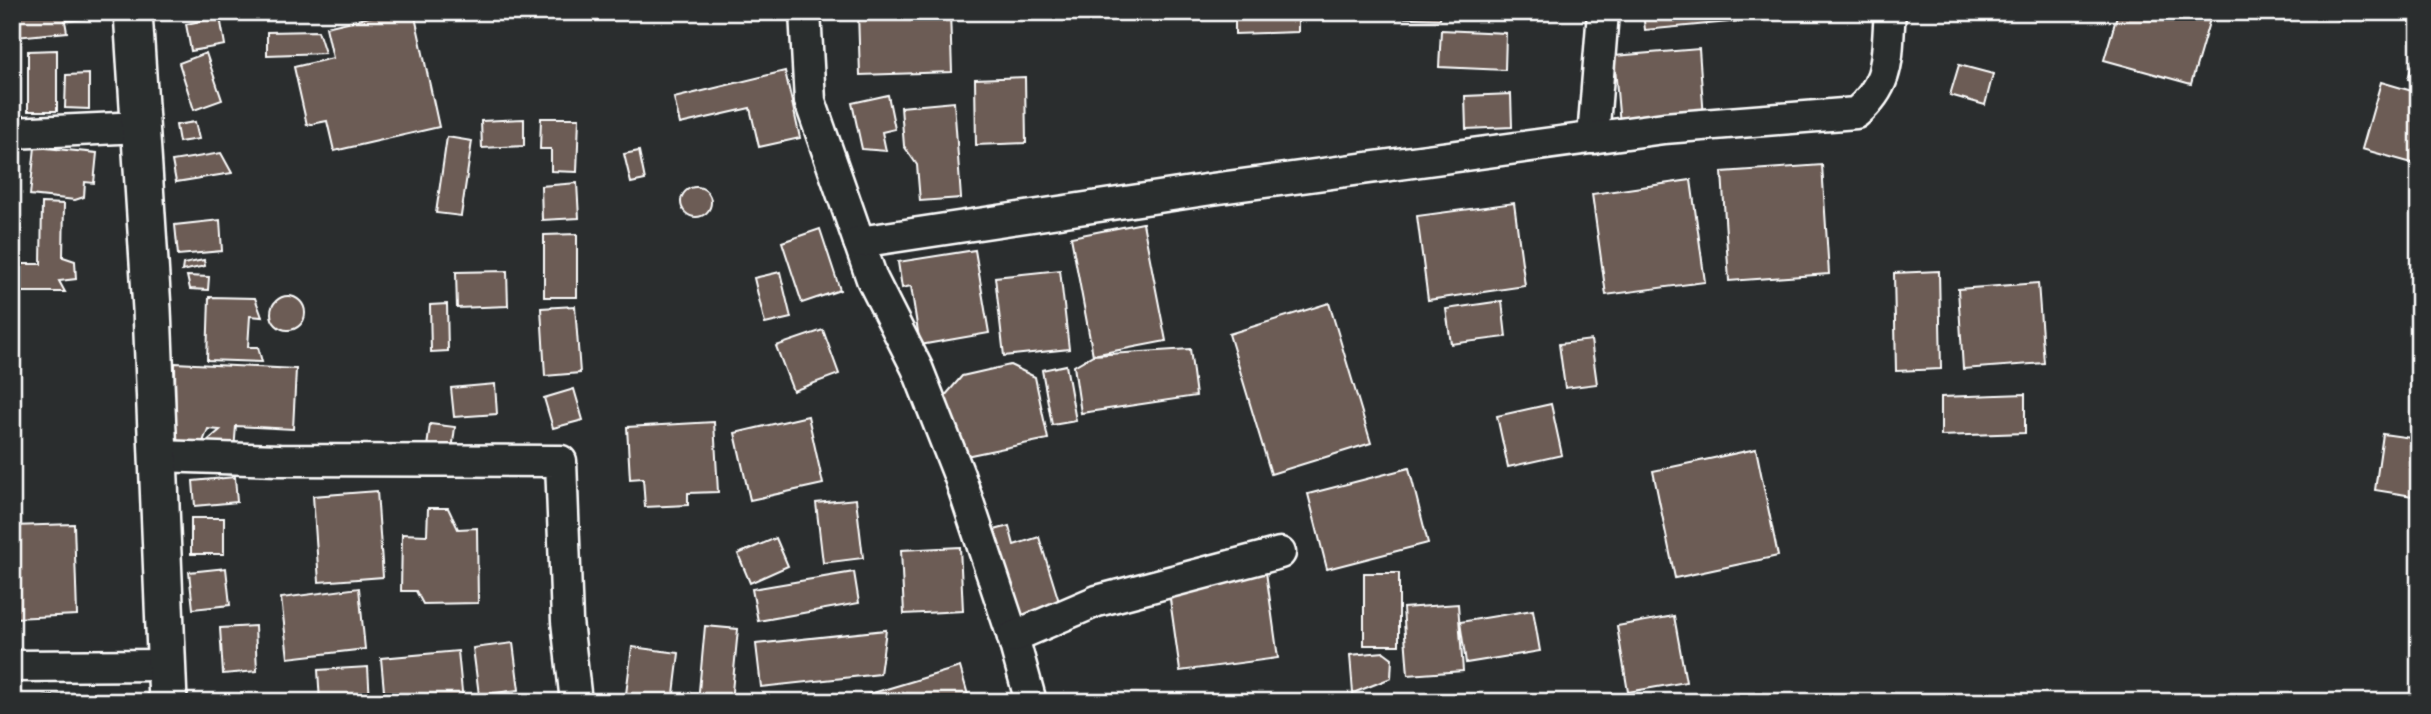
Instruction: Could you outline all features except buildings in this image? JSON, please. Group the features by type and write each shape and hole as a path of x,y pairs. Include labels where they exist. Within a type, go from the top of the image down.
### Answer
{"street":[{"path":"133,12 152,309 168,702"},
{"path":"805,12 810,101 873,279 917,368 959,475 1013,637 1031,702"},
{"path":"1593,138 1604,12"},
{"path":"859,242 1212,189 1664,128 1856,113 1872,99 1884,78 1890,12"},
{"path":"12,133 141,127"},
{"path":"158,456 280,460 561,461 567,621 576,702"},
{"path":"1013,637 1097,601 1280,553"},
{"path":"12,666 167,665"}]}
